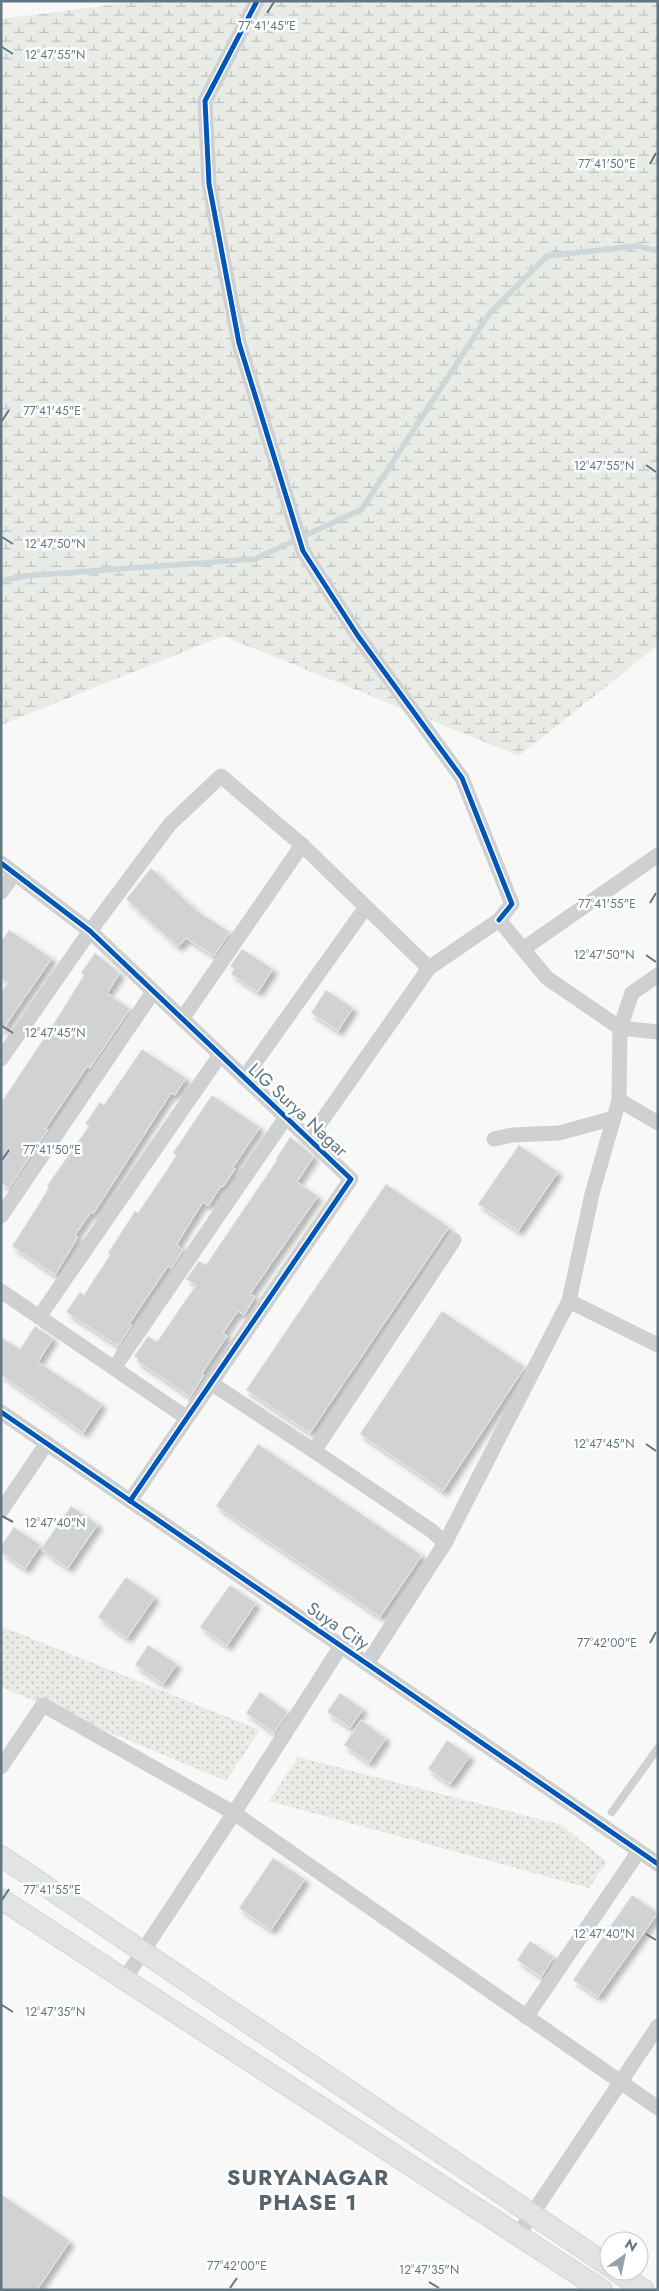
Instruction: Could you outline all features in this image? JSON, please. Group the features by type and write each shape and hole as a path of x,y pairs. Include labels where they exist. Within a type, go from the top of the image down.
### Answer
{"street":[{"path":"257,1 204,101 209,184 239,343 303,551 358,636 462,778 512,904 499,920 429,968 309,1140"},
{"path":"1,1059 90,931 170,824 221,776 302,845 429,968"},
{"path":"182,1019 302,845"},
{"path":"523,949 658,855"},
{"name":"LIG Surya Nagar","path":"1,863 90,931 152,992 351,1179 130,1501"},
{"path":"1,892 14,874"},
{"path":"244,1078 366,906"},
{"path":"499,920 547,978 620,1028 658,1032"},
{"path":"368,1662 445,1543 569,1300 592,1194 619,1100 620,1028 632,993 658,975"},
{"path":"1,1216 152,992"},
{"path":"39,1317 220,1055"},
{"path":"619,1100 658,1124"},
{"path":"114,1368 286,1117"},
{"path":"494,1140 512,1135 559,1133 614,1118"},
{"path":"314,1452 454,1240"},
{"path":"1,1291 187,1418"},
{"path":"569,1300 658,1346"},
{"path":"210,1383 432,1531 445,1543"},
{"name":"Suya City","path":"1,1412 341,1646 368,1662 658,1864"},
{"path":"1,1511 47,1443"},
{"path":"124,1980 341,1646"},
{"path":"1,1768 44,1705 234,1813 658,2108"},
{"path":"526,2017 639,1851"},
{"path":"1,1856 599,2259"},
{"path":"1,1898 602,2290"},
{"path":"518,2235 658,2026"},
{"path":"631,2281 644,2290"}],"lane":[{"path":"612,1812 658,1748"}],"green space":[{"path":"141,1 658,1 658,645 519,756 223,636 1,725 1,19"},
{"path":"1,1626 260,1730 226,1781 1,1687"},
{"path":"298,1757 562,1825 607,1862 589,1888 269,1801"}],"building":[{"path":"151,868 197,911 230,932 214,956 186,938 178,947 126,899"},
{"path":"9,930 52,958 1,1032 1,992 8,983 1,978 1,942"},
{"path":"242,949 273,969 258,992 231,974 234,969 230,966"},
{"path":"95,953 120,973 107,993 130,1009 90,1068 87,1066 45,1129 48,1130 9,1188 1,1183 1,1103 58,1017 84,975 81,973"},
{"path":"326,990 353,1008 338,1031 311,1013"},
{"path":"142,1049 186,1078 175,1095 171,1093 93,1214 91,1212 75,1235 78,1237 55,1275 12,1246 49,1187 47,1186 89,1126 85,1124 100,1102 104,1105"},
{"path":"212,1095 260,1127 233,1167 235,1169 223,1187 221,1186 208,1206 203,1202 177,1244 183,1250 171,1269 168,1266 129,1324 132,1325 118,1346 66,1312 80,1292 84,1295 135,1211 138,1213 176,1156 173,1153"},
{"path":"290,1137 314,1156 297,1182 318,1196 250,1294 255,1297 244,1315 238,1311 223,1333 227,1336 202,1373 204,1375 190,1397 137,1361 138,1359 134,1356 148,1336 157,1342 196,1285 186,1279 199,1261 206,1265 277,1160"},
{"path":"519,1145 558,1172 518,1231 478,1204"},
{"path":"386,1184 449,1227 310,1433 246,1390"},
{"path":"442,1311 525,1367 443,1491 360,1434"},
{"path":"35,1326 53,1338 38,1362 102,1404 83,1433 1,1375 1,1337 20,1349"},
{"path":"258,1444 422,1555 380,1617 216,1506"},
{"path":"71,1506 98,1524 68,1568 41,1549"},
{"path":"14,1527 41,1545 25,1569 1,1552 1,1546"},
{"path":"126,1577 155,1597 127,1638 98,1617"},
{"path":"230,1585 256,1603 227,1646 200,1627"},
{"path":"148,1645 177,1664 163,1684 135,1665"},
{"path":"260,1692 288,1712 274,1733 246,1713"},
{"path":"340,1693 363,1709 350,1728 327,1712"},
{"path":"361,1720 386,1738 369,1763 344,1745"},
{"path":"447,1740 470,1756 450,1784 428,1769"},
{"path":"273,1858 305,1879 271,1930 239,1908"},
{"path":"632,1895 658,1913 598,1997 573,1980"},
{"path":"530,1941 554,1957 541,1977 517,1960"},
{"path":"1,2194 70,2241 37,2290 1,2290"}],"waterway":[{"path":"1,581 24,576 255,559 362,509 489,314 547,256 637,246 658,251"}],"cycle path":[{"path":"257,1 205,101 209,184 239,343 303,551 358,636 462,778 512,904 499,920"},
{"path":"1,863 90,931 351,1179 130,1501"},
{"path":"1,1412 658,1864"}],"district":[{"name":"SURYANAGAR PHASE 1","path":"308,2190"}]}
